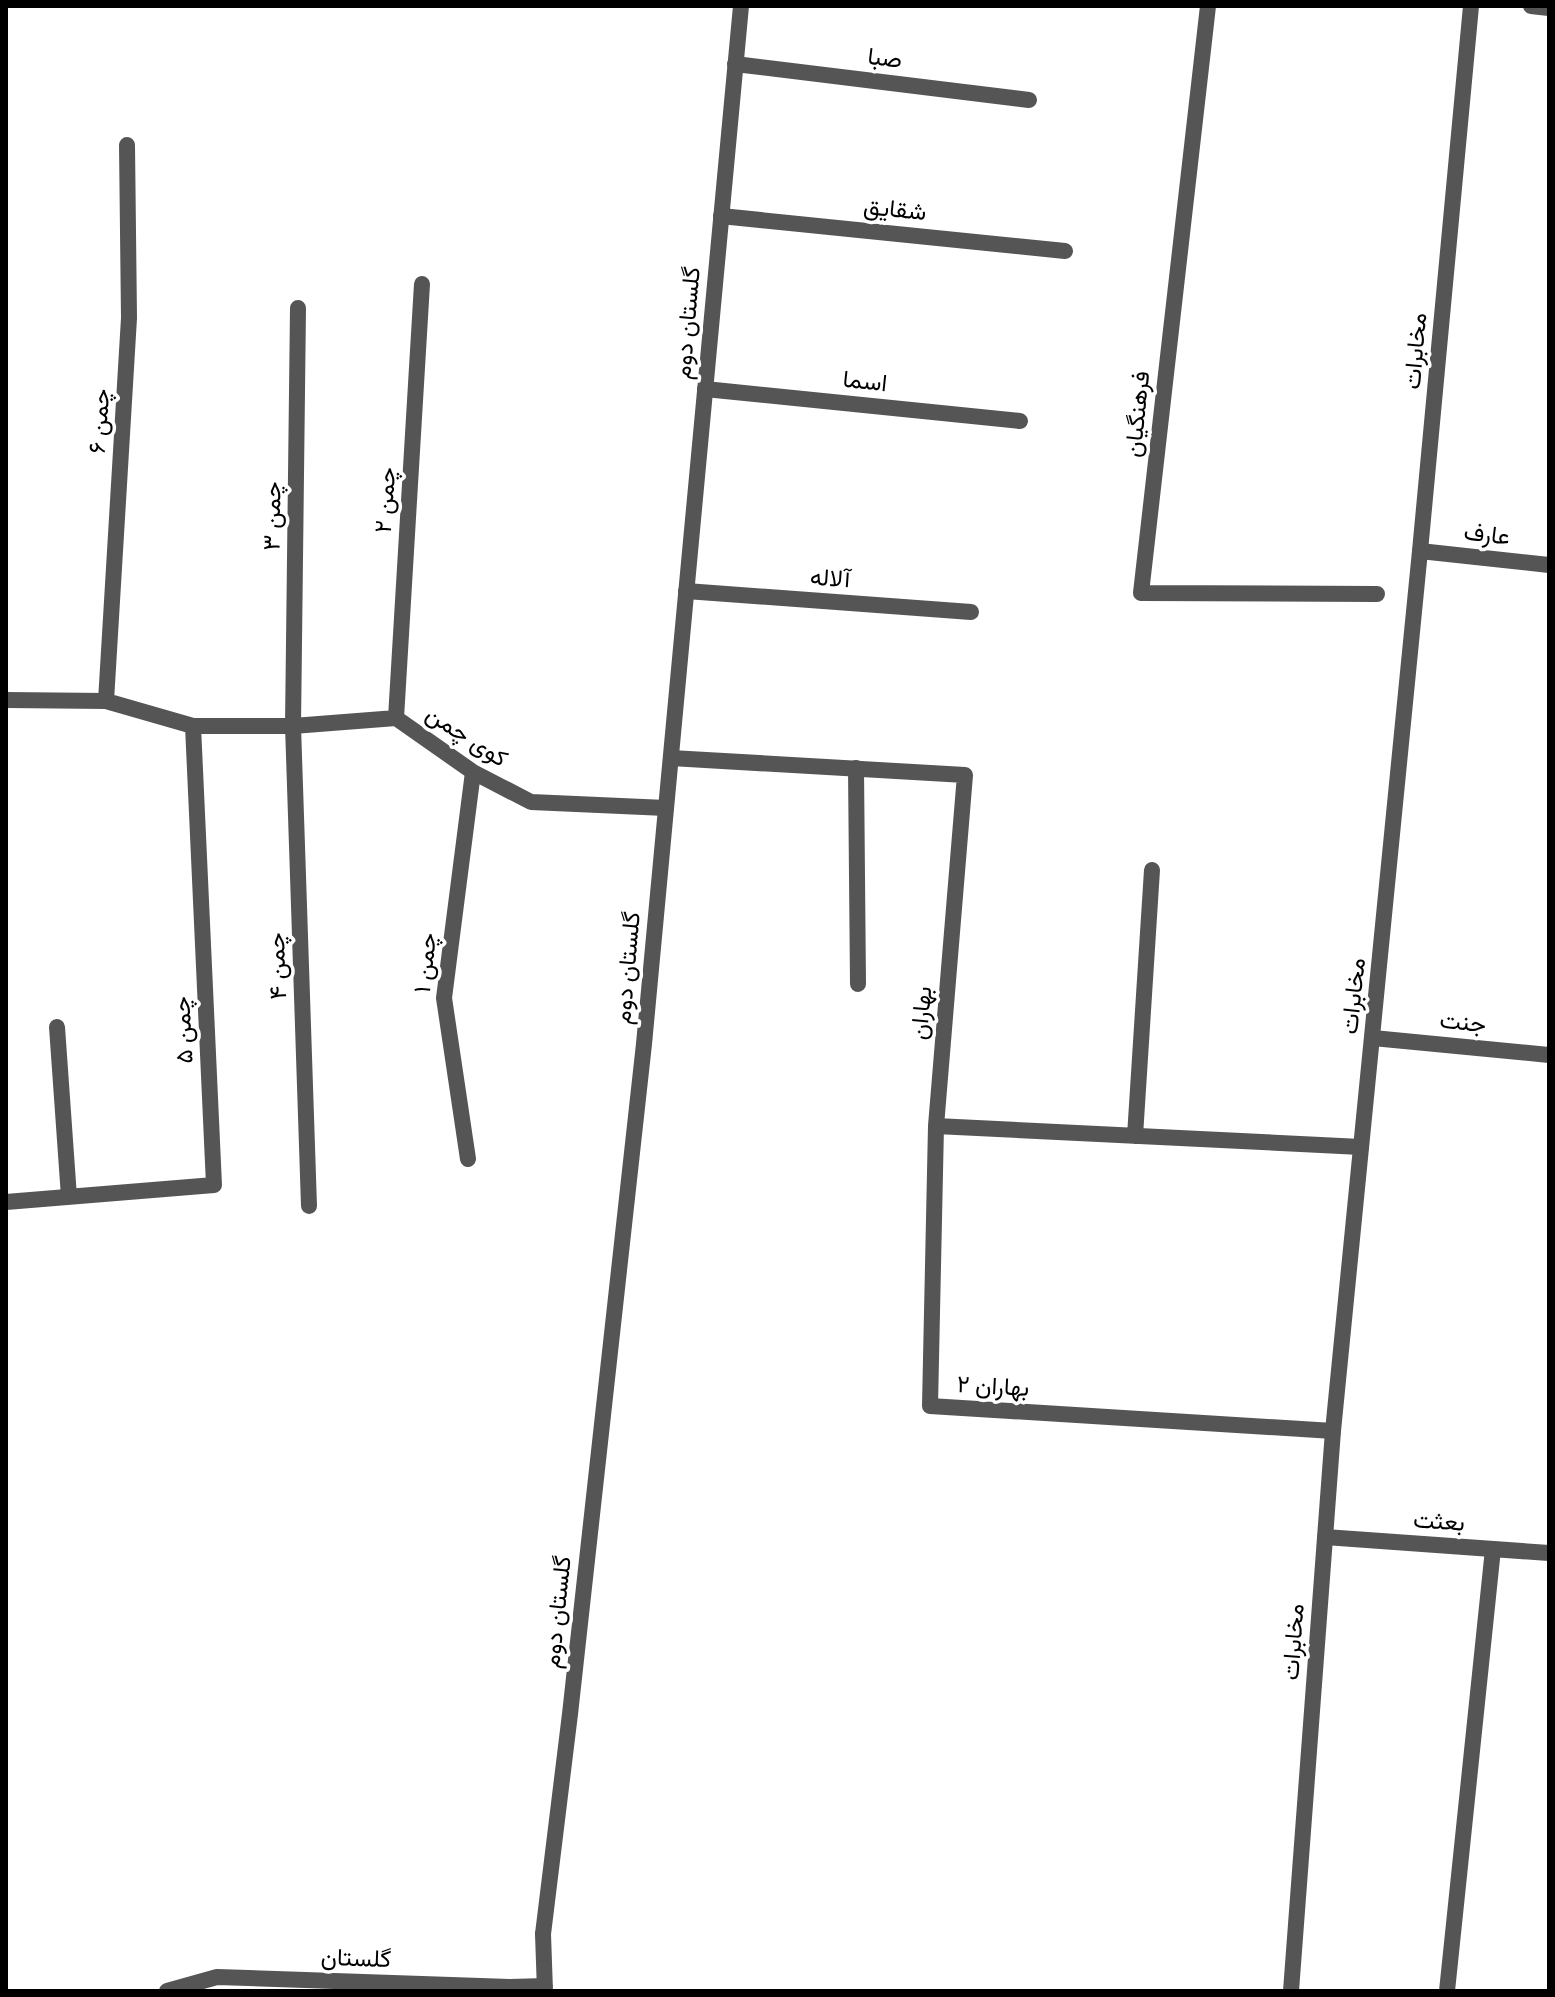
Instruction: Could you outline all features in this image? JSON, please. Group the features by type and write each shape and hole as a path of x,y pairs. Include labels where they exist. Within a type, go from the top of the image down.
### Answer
{"street":[{"name":"گلستان دوم","path":"545,1989 543,1934 644,1044 741,6"},
{"name":"فرهنگیان","path":"1208,6 1141,593 1377,594"},
{"name":"مخابرات","path":"1291,1991 1333,1431 1471,6"},
{"path":"1531,6 1549,8"},
{"name":"صبا","path":"735,64 1029,100"},
{"name":"چمن ۶","path":"106,701 129,318 127,145"},
{"name":"شقایق","path":"721,216 1065,251"},
{"name":"چمن ۲","path":"396,718 422,284"},
{"name":"چمن ۳","path":"293,726 298,308"},
{"name":"اسما","path":"705,389 1020,421"},
{"name":"عارف","path":"1420,551 1549,565"},
{"name":"آلاله","path":"686,591 971,612"},
{"name":"کوی چمن","path":"6,700 106,701 193,726 293,726 396,718 473,772 531,802 666,808"},
{"name":"چمن ۵","path":"6,1202 214,1185 193,726"},
{"name":"چمن ۴","path":"293,726 309,1206"},
{"name":"بهاران","path":"671,758 965,775 936,1126"},
{"path":"856,768 858,984"},
{"name":"چمن ۱","path":"468,1159 444,998 473,772"},
{"path":"1135,1136 1152,870"},
{"path":"57,1027 69,1197"},
{"name":"جنت","path":"1373,1038 1549,1055"},
{"path":"936,1126 1361,1147"},
{"name":"بهاران ۲","path":"936,1126 930,1406 1333,1431"},
{"name":"بعثت","path":"1325,1537 1549,1553"},
{"path":"1447,1991 1493,1549"},
{"name":"گلستان","path":"167,1991 217,1977 545,1989"}]}
